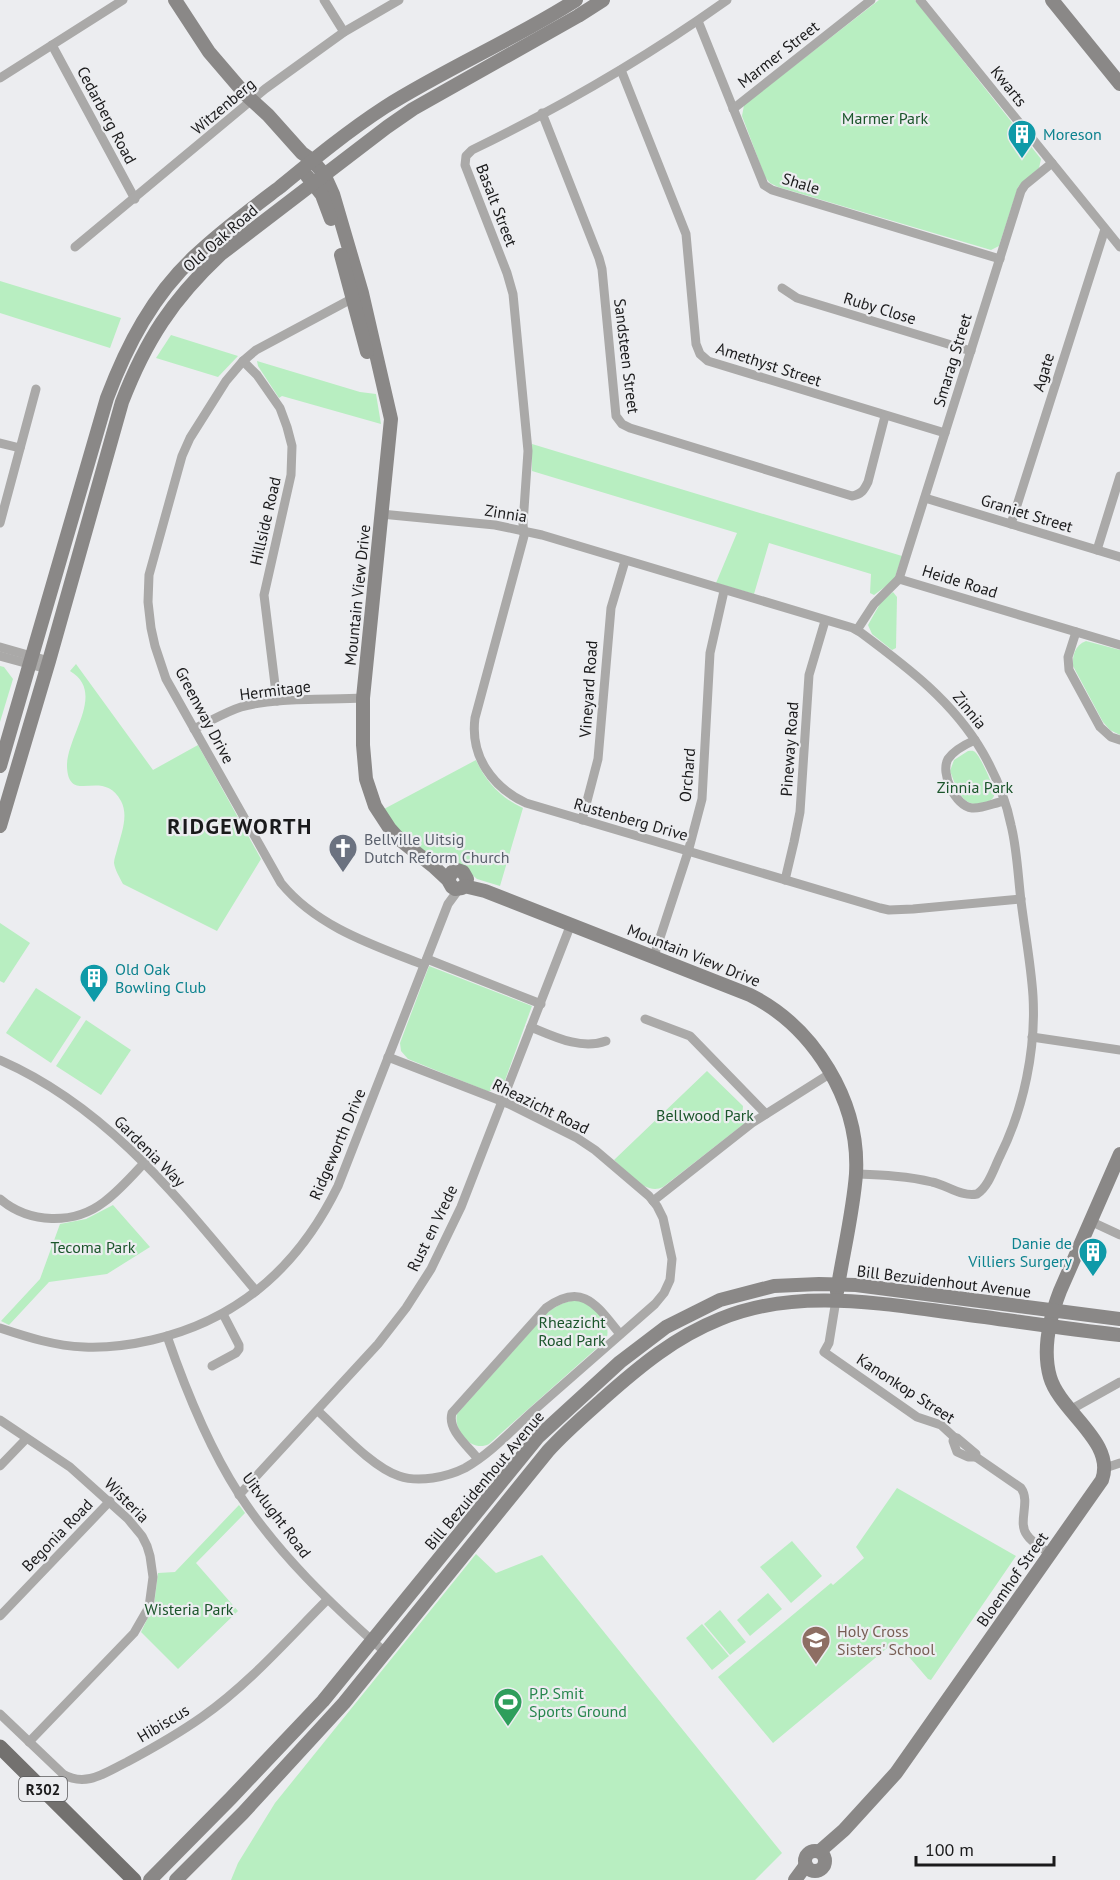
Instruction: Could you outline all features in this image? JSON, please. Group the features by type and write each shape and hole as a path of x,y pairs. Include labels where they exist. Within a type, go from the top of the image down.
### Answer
{"main road":[{"name":"Mountain View Drive","path":"176,0 209,52 268,115 305,160 324,174 333,194 381,403 388,445 363,698 364,763 368,787 375,806 399,839 433,866 457,881 750,994 788,1019 810,1043 831,1073 844,1101 855,1148 856,1174 836,1300"},
{"name":"Old Oak Road","path":"0,766 107,398 132,339 161,294 193,257 305,160 386,106 576,0"},
{"name":"Old Oak Road","path":"0,826 122,402 135,368 166,315 200,274 222,254 372,137 413,110 603,0"},
{"path":"1058,2 1120,84"},
{"name":"Mountain View Drive","path":"305,160 312,183 327,205 357,296"},
{"path":"1105,1468 1102,1451 1055,1390 1049,1376 1047,1360 1052,1311 1120,1155"},
{"name":"Bill Bezuidenhout Avenue","path":"150,1880 323,1701 538,1437 636,1348 682,1318 720,1300 774,1286 838,1284 1120,1319"},
{"name":"Bill Bezuidenhout Avenue","path":"176,1880 243,1813 325,1725 563,1434 648,1360 684,1336 735,1313 777,1304 820,1299 925,1309 1120,1335"},
{"name":"Bloemhof Street","path":"795,1880 809,1868 821,1869 825,1866 823,1855 879,1793 912,1752 1102,1480 1105,1468"},
{"name":"R302","path":"0,1747 134,1880"},
{"name":"Bloemhof Street","path":"799,1880 809,1868"}],"street":[{"path":"0,78 123,0"},
{"path":"324,0 344,32"},
{"name":"Witzenberg","path":"75,247 265,89 344,32 399,0"},
{"name":"Basalt Street","path":"523,530 528,451 513,294 465,162 466,156 470,151 621,70 727,0"},
{"name":"Marmer Street","path":"733,109 871,0"},
{"name":"Kwarts","path":"920,0 1120,247"},
{"name":"Shale","path":"698,21 762,182 768,188 1000,259"},
{"name":"Cedarberg Road","path":"52,45 135,199"},
{"name":"Amethyst Street","path":"621,70 686,234 696,344 700,354 708,361 945,434"},
{"name":"Sandsteen Street","path":"542,114 602,269 616,416 622,424 630,429 852,496 865,489 868,482 885,416"},
{"name":"Smarag Street","path":"899,579 1023,188 1052,163"},
{"name":"Agate","path":"1011,524 1105,229"},
{"name":"Ruby Close","path":"782,288 797,298 971,351"},
{"name":"Greenway Drive","path":"357,296 256,350 243,361 226,381 186,444 148,575 149,609 155,645 166,678 266,860 292,896 346,934 541,1004"},
{"name":"Hillside Road","path":"243,361 257,375 280,408 288,427 292,446 291,475 264,595 277,701"},
{"path":"0,523 36,389"},
{"path":"0,442 20,448"},
{"path":"1097,550 1120,476"},
{"name":"Graniet Street","path":"925,498 1120,556"},
{"name":"Zinnia","path":"381,514 495,525 523,530 857,630 927,684 950,707 975,740 1004,801 1012,827 1033,995 1032,1036 1027,1075 1019,1106 1003,1151 981,1192 970,1195 923,1180 856,1174"},
{"name":"Rustenberg Drive","path":"523,530 524,536 475,718 474,731 476,746 488,774 509,794 526,803 889,910 1021,899"},
{"name":"Vineyard Road","path":"582,820 598,759 611,608 625,561"},
{"name":"Heide Road","path":"857,630 874,604 899,579 1120,645"},
{"name":"Orchard","path":"654,956 688,852 702,799 710,653 724,591"},
{"name":"Pineway Road","path":"785,879 800,812 809,675 825,621"},
{"path":"1076,632 1068,657 1069,670 1100,727 1111,737 1120,740"},
{"path":"0,647 48,665"},
{"path":"0,656 31,660"},
{"name":"Hermitage","path":"194,729 238,708 277,701 363,698"},
{"path":"975,740 954,753 947,762 946,773 956,798 963,805 976,808 1004,801"},
{"name":"Ridgeworth Drive","path":"0,1328 42,1341 86,1347 115,1347 194,1328 223,1314 278,1272 296,1253 323,1214 345,1169 457,881"},
{"name":"Rust en Vrede","path":"240,1495 386,1335 431,1269 461,1207 571,924"},
{"path":"645,1019 690,1036 766,1113"},
{"path":"531,1028 585,1045 597,1045 606,1041"},
{"path":"1032,1036 1120,1050"},
{"name":"Rheazicht Road","path":"318,1411 379,1466 399,1476 413,1479 448,1474 465,1468 620,1334 659,1298 670,1280 671,1252 663,1218 653,1201 586,1144 502,1102 388,1057"},
{"name":"Gardenia Way","path":"0,1060 66,1097 118,1137 145,1162 256,1291"},
{"path":"653,1201 766,1113 831,1073"},
{"path":"0,1198 21,1212 40,1217 60,1218 80,1215 106,1201 145,1162"},
{"path":"1090,1221 1120,1235"},
{"path":"478,1459 453,1428 452,1413 546,1308 562,1298 583,1297 596,1304 620,1334"},
{"name":"Kanonkop Street","path":"836,1300 829,1343 824,1352 916,1417 945,1428 976,1454 976,1457 1022,1488 1025,1496 1023,1527 1025,1533 1050,1554"},
{"path":"212,1366 239,1349 223,1314"},
{"name":"Uitvlught Road","path":"167,1336 187,1392 220,1462 240,1495 283,1551 327,1600 385,1652"},
{"path":"1070,1410 1120,1382"},
{"name":"Wisteria","path":"0,1420 70,1467 136,1527 147,1546 153,1577 149,1607 134,1633 29,1742"},
{"path":"0,1466 26,1439"},
{"path":"1105,1468 1120,1463"},
{"name":"Begonia Road","path":"0,1616 110,1501"},
{"name":"Hibiscus","path":"0,1714 68,1778 86,1780 96,1777 175,1735 204,1716 248,1680 327,1600"}],"green space":[{"name":"Marmer Park","path":"879,0 915,0 1041,159 1039,168 1018,187 999,246 991,250 778,187 765,177 742,116 744,105"},
{"path":"0,281 121,318 110,348 0,313"},
{"path":"171,335 238,356 218,377 156,358"},
{"path":"257,361 360,392 376,394 381,424 282,396 279,398"},
{"path":"532,444 902,556 894,580 874,595 870,593 871,574 769,543 754,594 716,583 737,533 532,471"},
{"path":"893,592 897,597 896,648 892,650 872,634 868,625 881,602"},
{"path":"1086,641 1120,650 1120,735 1110,730 1103,722 1073,666 1075,651"},
{"path":"76,664 153,770 198,745 261,859 217,931 123,884 116,871 114,863 124,819 121,801 114,791 105,787 80,786 74,784 69,778 68,755 85,703 85,691 80,680 70,671"},
{"path":"0,666 4,667 13,679 0,722"},
{"name":"Zinnia Park","path":"968,751 976,753 993,787 993,798 984,803 969,803 961,795 950,771 954,760"},
{"path":"476,760 484,775 495,788 523,808 500,886 477,879 460,864 447,864 426,854 398,829 384,809"},
{"path":"0,923 30,943 4,983 0,981"},
{"path":"429,966 532,1006 504,1083 499,1089 487,1091 408,1059 401,1051 400,1043"},
{"path":"36,988 81,1017 51,1063 6,1033"},
{"path":"86,1020 131,1050 101,1095 56,1066"},
{"name":"Bellwood Park","path":"707,1071 743,1106 742,1119 745,1123 663,1187 656,1189 643,1185 614,1160"},
{"name":"Tecoma Park","path":"113,1205 150,1247 107,1274 49,1282 9,1325 1,1321 40,1279 60,1224 86,1219"},
{"name":"Rheazicht Road Park","path":"579,1300 601,1316 607,1327 606,1340 489,1444 476,1446 470,1443 458,1427 457,1414 546,1314 561,1304"},
{"path":"897,1488 1016,1556 931,1680 898,1644 892,1644 773,1743 718,1677 864,1558 856,1547"},
{"name":"Wisteria Park","path":"239,1505 245,1513 196,1563 238,1611 178,1669 141,1632 154,1605 158,1573 175,1572"},
{"path":"792,1541 822,1576 791,1603 760,1567"},
{"name":"P.P. Smit Sports Ground","path":"476,1554 496,1573 542,1555 782,1853 755,1880 231,1880 238,1863 275,1803"},
{"path":"768,1593 782,1609 750,1636 737,1620"},
{"path":"720,1610 746,1642 730,1655 704,1624"},
{"path":"702,1624 729,1656 712,1670 686,1638"}],"place":[{"name":"Moreson","path":"1022,160"},
{"name":"Bellville Uitsig Dutch Reform Church","path":"343,874"},
{"name":"Old Oak Bowling Club","path":"94,1004"},
{"name":"Danie de Villiers Surgery","path":"1093,1278"},
{"name":"Holy Cross Sisters' School","path":"816,1666"},
{"name":"P.P. Smit Sports Ground","path":"508,1728"}],"district":[{"name":"RIDGEWORTH","path":"240,826"}]}
